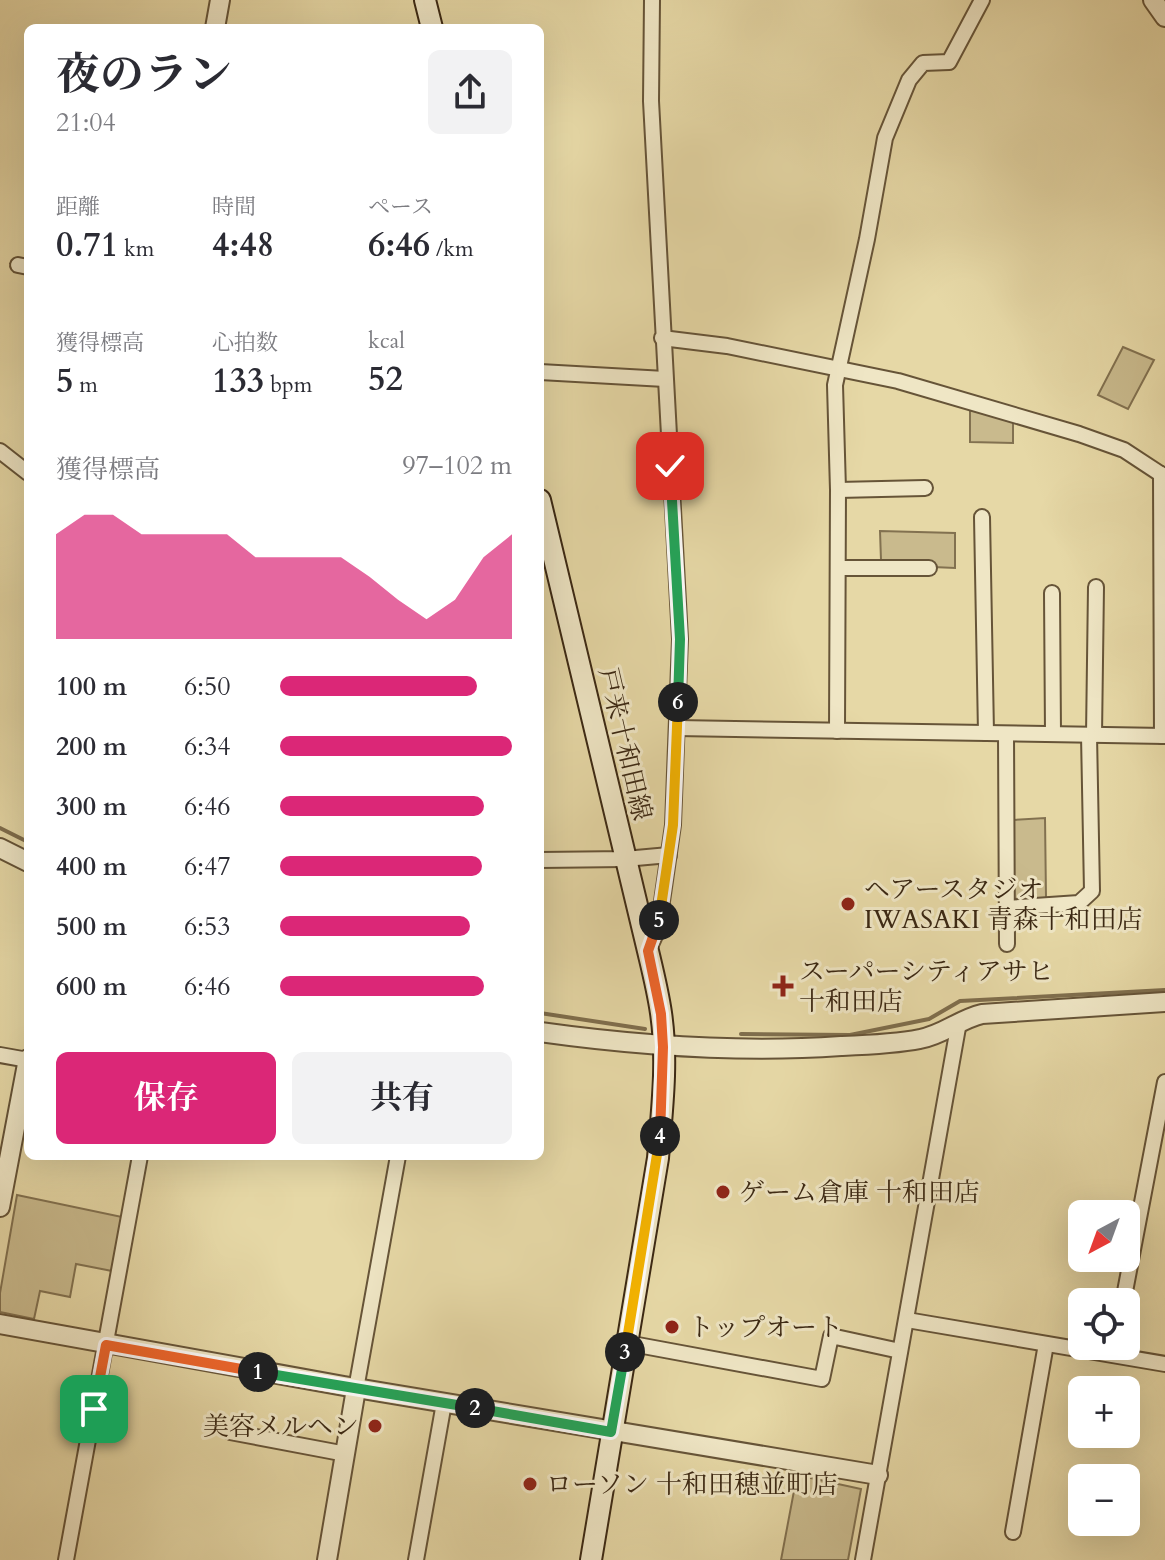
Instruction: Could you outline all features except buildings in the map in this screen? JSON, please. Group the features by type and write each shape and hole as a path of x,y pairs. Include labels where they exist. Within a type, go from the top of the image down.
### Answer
{"main road":[{"path":"425,0 431,24"},
{"name":"戸来十和田線","path":"544,517 648,951 661,1014 663,1047 658,1158 591,1560"}],"street":[{"path":"216,24 220,0"},
{"path":"648,951 658,929 673,825 680,639 651,101 652,0"},
{"path":"837,731 835,385 885,138 909,80 923,63 949,62 982,0"},
{"path":"1153,0 1165,17"},
{"path":"662,338 727,346 898,381 1124,450 1163,476 1164,736 677,728"},
{"path":"544,372 665,379"},
{"path":"0,451 24,470"},
{"path":"838,490 925,488"},
{"path":"982,517 986,733"},
{"path":"838,568 929,568"},
{"path":"1006,908 1079,903 1092,891 1096,587"},
{"path":"1052,593 1053,734"},
{"path":"1006,734 1007,944"},
{"path":"0,848 24,860"},
{"path":"544,860 669,855"},
{"path":"544,1032 663,1047 755,1050 861,1045 922,1039 982,1014 1165,1002"},
{"path":"863,1560 959,1022"},
{"path":"0,1055 24,1058"},
{"path":"0,1207 24,1080"},
{"path":"1126,1288 1165,1082"},
{"path":"66,1560 139,1160"},
{"path":"327,1560 397,1160"},
{"path":"907,1320 1068,1346"},
{"path":"0,1324 356,1389 878,1475"},
{"path":"627,1343 822,1379 831,1336 900,1351"},
{"path":"1013,1532 1046,1344"},
{"path":"1140,1357 1165,1364"},
{"path":"416,1560 444,1403"},
{"path":"230,1432 346,1454"}],"shaded area":[{"path":"1123,347 1154,360 1128,409 1098,395"},
{"path":"970,410 1013,420 1013,443 970,442"},
{"path":"880,531 955,533 955,568 933,567 932,562 881,560"},
{"path":"1045,818 1046,898 1013,899 1012,820"},
{"path":"17,1195 122,1217 112,1271 76,1264 70,1297 40,1291 34,1319 0,1312 0,1293"},
{"path":"797,1475 861,1489 848,1560 781,1560"}],"waterway":[{"path":"0,828 24,840"},
{"path":"741,1034 850,1035 929,1019 960,1001 1165,990"},
{"path":"544,1014 645,1029"}],"place":[{"name":"ヘアースタジオ IWASAKI 青森十和田店","path":"848,904"},
{"name":"スーパーシティアサヒ 十和田店","path":"783,986"},
{"name":"ゲーム倉庫 十和田店","path":"723,1192"},
{"name":"トップオート","path":"672,1327"},
{"name":"美容メルヘン","path":"375,1426"},
{"name":"ローソン 十和田穂並町店","path":"530,1484"}],"route":[{"path":"94,1409 106,1345 611,1432 658,1158 663,1098 661,1014 648,951 658,929 673,825 680,639 670,466"}]}
